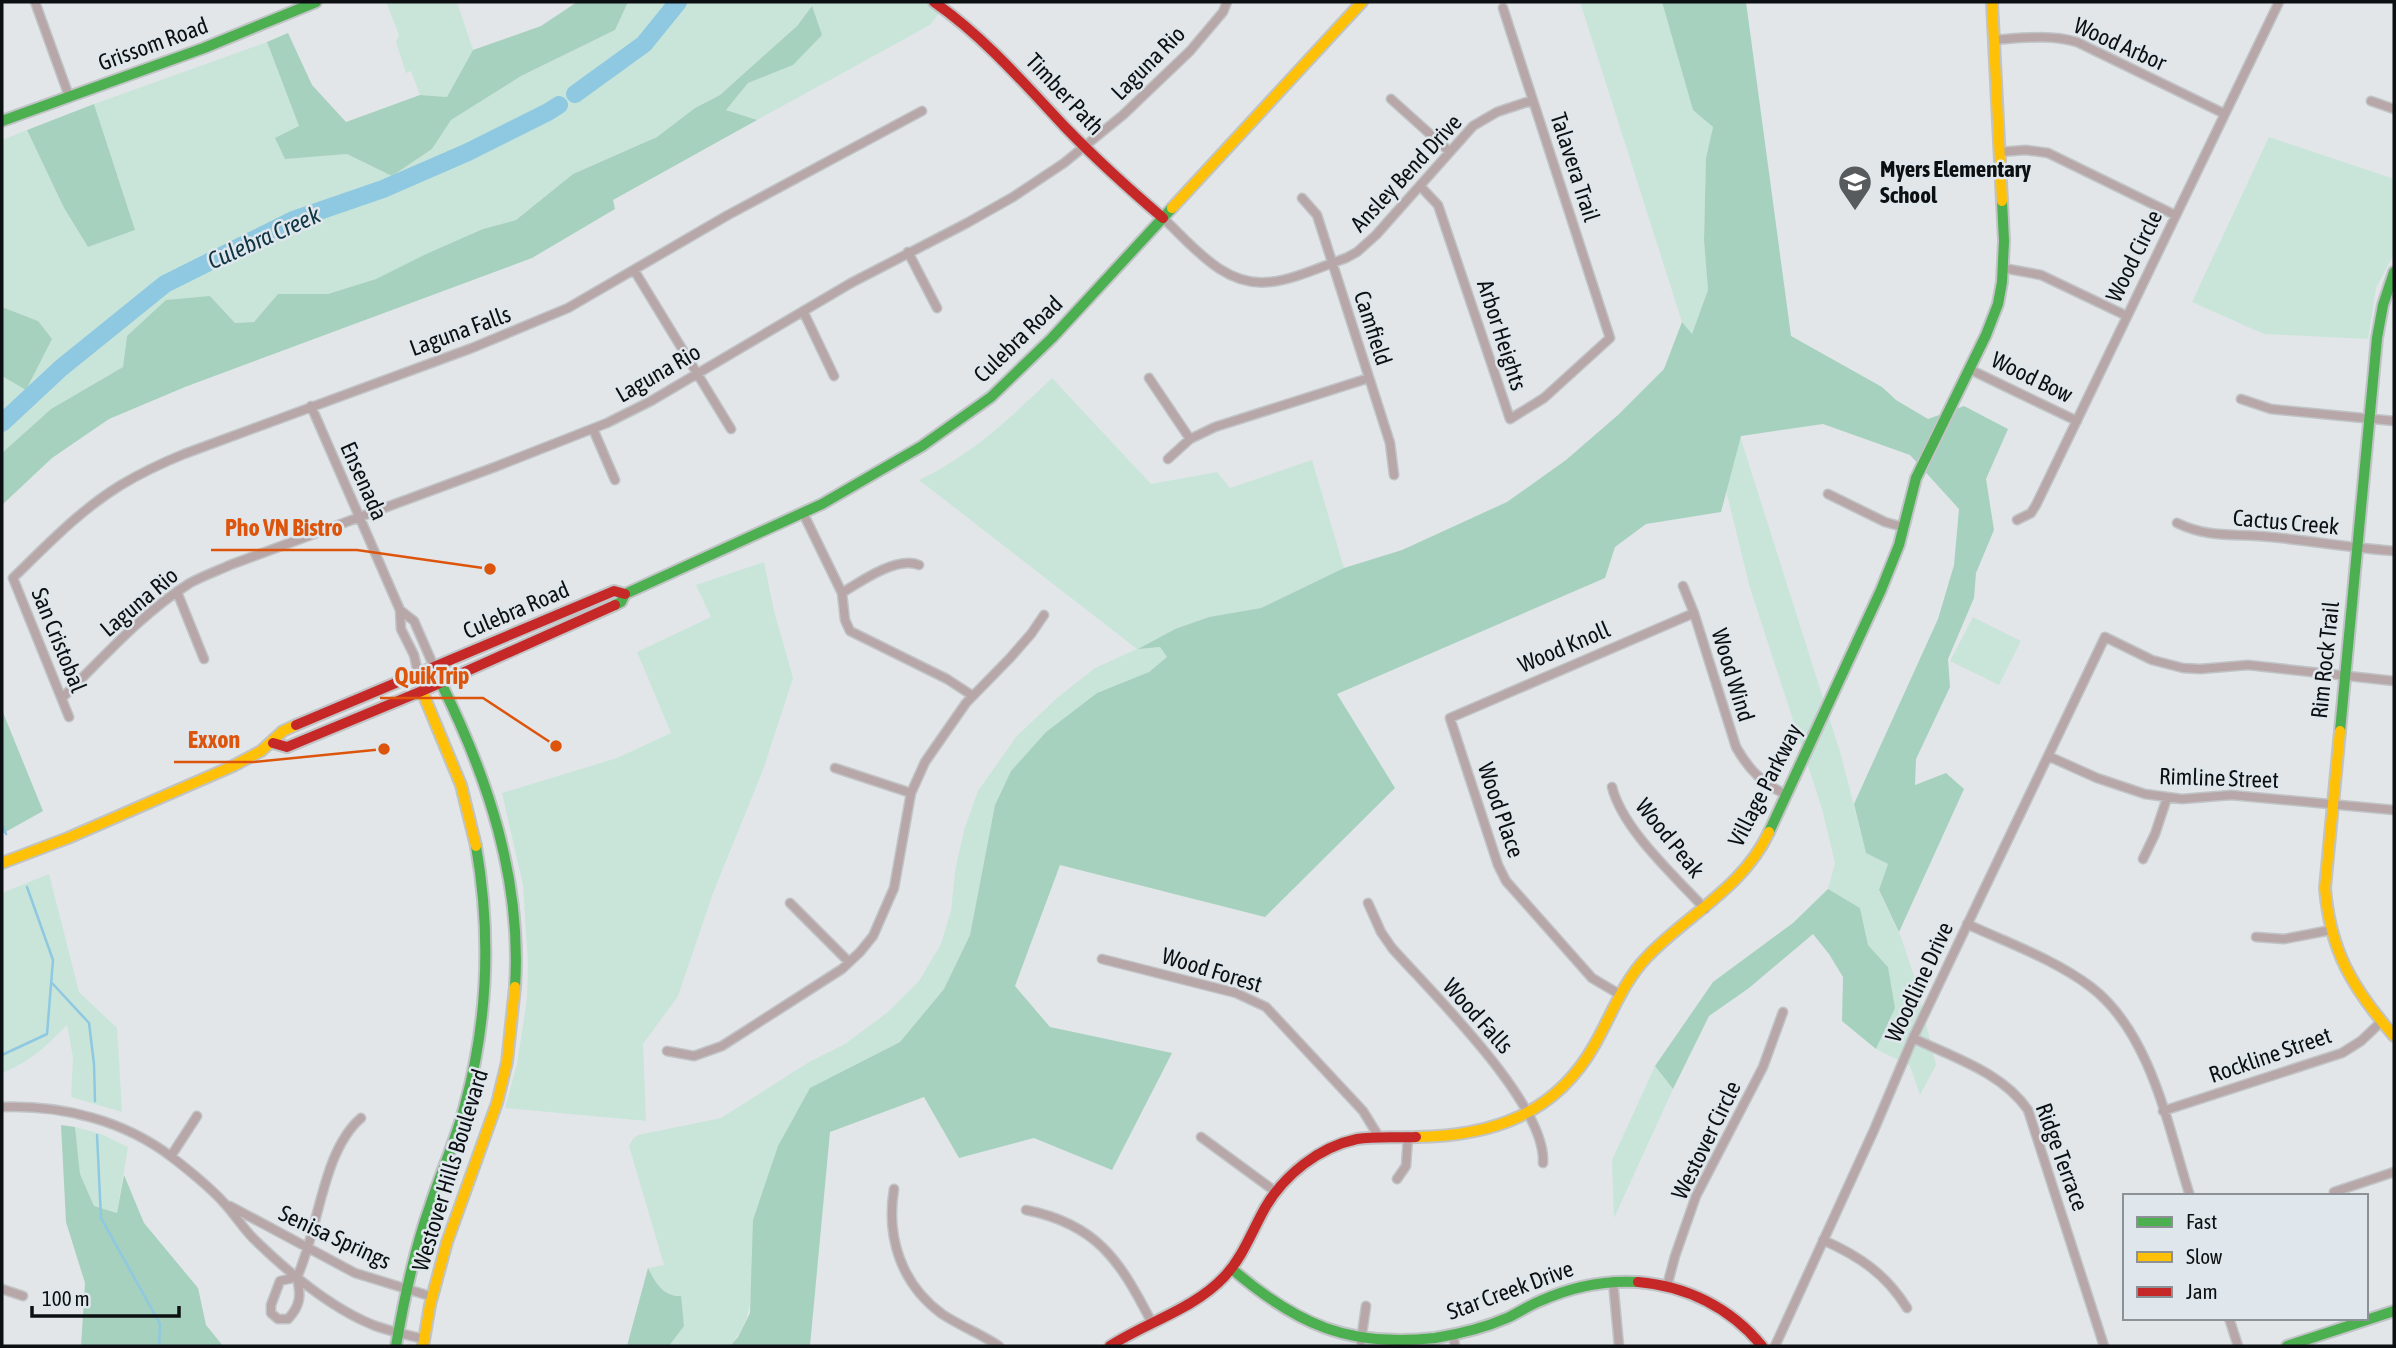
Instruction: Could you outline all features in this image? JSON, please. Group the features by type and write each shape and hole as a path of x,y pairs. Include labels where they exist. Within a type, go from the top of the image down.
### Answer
{"main road":[{"name":"Grissom Road","path":"2,121 204,48 316,2"},
{"name":"Timber Path","path":"934,2 984,39 1084,146 1163,218"},
{"name":"Village Parkway","path":"1110,1346 1203,1294 1232,1269 1276,1192 1296,1170 1319,1154 1345,1142 1378,1137 1478,1132 1514,1121 1559,1091 1584,1063 1619,995 1640,965 1656,948 1723,893 1754,857 1787,795 1881,590 1892,565 1916,478 1998,304 2004,241 1992,2"},
{"name":"Culebra Road","path":"273,743 287,747 441,683 621,602 625,594 803,513 922,446 991,397 1052,338 1362,3"},
{"name":"Rim Rock Trail","path":"2394,272 2380,318 2325,880 2326,903 2338,954 2361,998 2394,1036"},
{"name":"Culebra Road","path":"2,863 80,833 233,765 273,743 283,731 614,591 625,594"},
{"name":"Westover Hills Boulevard","path":"424,1343 433,1297 456,1217 497,1104 513,1012 516,938 507,864 487,790 462,725 441,683"},
{"name":"Westover Hills Boulevard","path":"396,1346 425,1219 466,1105 480,1033 485,979 486,925 481,868 465,797 422,691"},
{"path":"465,797 487,790"},
{"name":"Star Creek Drive","path":"1232,1269 1275,1305 1295,1317 1338,1335 1361,1341 1393,1343 1453,1334 1505,1319 1536,1302 1569,1289 1613,1281 1667,1286 1702,1298 1741,1321 1762,1346"},
{"path":"2368,1320 2394,1311"},
{"path":"2287,1346 2366,1320"}],"street":[{"path":"35,2 69,96"},
{"name":"Laguna Rio","path":"62,698 132,629 177,592 210,573 593,429 651,401 803,310 1013,197 1123,115 1206,33 1223,12 1227,2"},
{"name":"Wood Circle","path":"2017,520 2031,513 2036,505 2279,2"},
{"name":"Talavera Trail","path":"1503,8 1609,338"},
{"name":"Wood Arbor","path":"1994,40 2042,37 2077,42 2225,114"},
{"path":"1391,99 1450,152"},
{"name":"Ansley Bend Drive","path":"1163,218 1222,271 1244,281 1273,282 1357,252 1473,126 1497,112 1533,100"},
{"path":"2371,101 2394,109"},
{"name":"Laguna Falls","path":"13,578 57,535 120,486 184,454 529,326 590,296 728,215 922,111"},
{"path":"1999,152 2026,150 2048,153 2175,215"},
{"name":"Arbor Heights","path":"1420,186 1438,205 1510,419 1544,398 1609,338"},
{"name":"Camfield","path":"1302,198 1317,215 1390,443 1394,475"},
{"path":"908,252 937,307"},
{"path":"2003,268 2041,275 2127,316"},
{"path":"634,270 731,429"},
{"path":"803,310 834,376"},
{"name":"Wood Bow","path":"1969,369 2077,421"},
{"path":"1149,378 1190,439"},
{"path":"1168,459 1190,439 1215,427 1369,378"},
{"path":"2241,399 2271,409 2394,421"},
{"name":"Ensenada","path":"311,406 400,610 401,629 414,655 422,691"},
{"path":"593,429 615,480"},
{"path":"1828,494 1885,522 1903,527"},
{"path":"803,513 842,593 845,620 850,631 973,696"},
{"name":"Cactus Creek","path":"2177,523 2208,534 2273,537 2394,551"},
{"path":"842,593 868,576 894,566 909,561 919,565"},
{"name":"San Cristobal","path":"13,578 69,717"},
{"name":"Wood Wind","path":"1683,586 1694,612 1736,747 1758,777 1787,795"},
{"path":"177,592 204,659"},
{"name":"Ensenada","path":"400,610 414,621 441,683"},
{"name":"Wood Knoll","path":"1450,718 1694,612"},
{"path":"667,1051 694,1056 722,1046 796,1000 849,962 873,936 894,888 911,793 925,762 973,696 1024,642 1044,615"},
{"name":"Woodline Drive","path":"1775,1346 1913,1038 2105,637 2152,660 2183,668 2248,665 2345,677"},
{"path":"2345,677 2394,681"},
{"name":"Wood Place","path":"1450,718 1498,865 1506,881 1592,978 1619,995"},
{"name":"Rimline Street","path":"2048,756 2123,788 2167,798 2231,795 2394,810"},
{"path":"835,768 911,793"},
{"name":"Wood Peak","path":"1612,787 1621,813 1633,829 1705,909"},
{"path":"2143,859 2167,798"},
{"path":"790,903 849,962"},
{"name":"Wood Falls","path":"1367,903 1392,948 1501,1070 1540,1136 1543,1163"},
{"path":"1967,923 2060,968 2090,986 2105,999 2135,1040 2146,1062 2189,1194"},
{"path":"2256,937 2284,939 2331,930"},
{"name":"Wood Forest","path":"1102,959 1236,993 1258,1002 1280,1020 1363,1111 1378,1137"},
{"name":"Westover Circle","path":"1667,1286 1696,1196 1763,1067 1783,1012"},
{"name":"Rockline Street","path":"2163,1111 2342,1053 2361,1041 2381,1022"},
{"name":"Ridge Terrace","path":"1913,1038 2001,1081 2019,1097 2028,1110 2104,1346"},
{"name":"Senisa Springs","path":"2,1107 20,1106 74,1112 124,1129 171,1156 224,1203 254,1240 328,1300 372,1324 424,1343"},
{"path":"171,1156 197,1116"},
{"path":"297,1276 280,1281 271,1305 271,1313 278,1319 288,1319 294,1312 301,1294 297,1276 309,1250 324,1190 341,1141 361,1118"},
{"path":"1397,1179 1406,1166 1408,1136"},
{"path":"1201,1137 1276,1192"},
{"path":"2333,1192 2394,1172"},
{"path":"894,1189 891,1214 894,1240 901,1264 914,1286 942,1314 999,1346"},
{"name":"Senisa Springs","path":"224,1203 355,1273 433,1297"},
{"path":"1026,1210 1049,1215 1070,1224 1101,1245 1126,1274 1151,1321"},
{"path":"1823,1240 1871,1265 1892,1285 1908,1308"},
{"path":"1613,1281 1619,1346"},
{"path":"2,1289 23,1296"},
{"path":"1361,1341 1366,1306"},
{"path":"2230,1320 2238,1346"},
{"path":"1453,1334 1455,1346"}],"green space":[{"path":"386,2 457,2 473,50 447,97 420,95 411,71 406,73 396,42 399,35"},
{"path":"577,2 628,2 615,30 521,76 451,120 432,149 392,176 347,154 285,159 275,138 299,126 267,42 288,33 312,85 346,122 420,95 447,97 473,50 541,26"},
{"path":"628,2 948,2 930,25 757,120 726,110 748,83 793,65 812,6 797,26 720,95 695,108 657,137 573,174 516,220 483,229 376,279 328,294 278,294 254,322 235,323 210,296 127,336 123,367 51,409 2,453 2,376 26,390 38,321 2,307 2,140 27,130 64,208 88,247 135,230 94,104 267,42 299,126 285,159 347,154 392,176 432,149 451,120 521,76 615,30"},
{"path":"1580,2 1662,2 1693,110 1713,127 1706,158 1704,240 1708,290 1692,335 1682,322"},
{"path":"1662,2 1746,2 1791,336 1882,387 1896,400 1928,419 1964,406 2008,429 1986,479 1994,530 1976,573 1974,598 1948,659 1950,687 1916,759 1915,785 1946,773 1964,789 1899,932 1879,890 1888,864 1866,853 1854,804 1938,619 1954,565 1959,509 1910,455 1823,424 1741,436 1721,512 1646,524 1615,547 1605,578 1337,694 1395,788 1265,917 1060,865 1015,986 1050,1027 1172,1053 1112,1170 1034,1138 959,1158 924,1097 830,1132 810,1346 730,1346 738,1337 750,1313 753,1220 778,1146 810,1088 900,1042 944,989 970,935 995,805 1011,771 1046,732 1097,693 1149,672 1167,657 1160,647 1138,649 1175,629 1209,617 1261,608 1344,568 1402,550 1507,502 1566,460 1618,415 1664,369 1682,322 1692,334 1708,290 1704,240 1706,158 1713,127 1693,110"},
{"path":"812,6 822,35 793,65 748,83 726,110 757,120 613,200 615,209 532,258 185,387 109,419 52,458 2,505 2,453 51,409 123,367 127,336 166,300 210,296 235,323 254,322 278,294 328,294 376,279 483,229 516,220 573,174 657,137 695,108 720,95 797,26"},
{"path":"94,104 135,230 88,247 64,208 27,130"},
{"path":"2269,137 2394,179 2394,254 2376,288 2368,339 2264,334 2192,302"},
{"path":"2,307 38,321 52,339 26,390 2,376"},
{"path":"1052,378 1151,484 1217,472 1230,488 1312,460 1344,568 1261,608 1209,617 1175,629 1140,648 1160,647 1167,657 1149,672 1097,693 1046,732 1011,771 995,805 970,935 944,989 900,1042 857,1064 751,1292 743,1327 730,1346 669,1346 684,1326 680,1296 664,1291 648,1268 664,1265 629,1146 633,1139 638,1135 721,1118 809,1062 845,1044 888,1012 919,981 941,944 951,911 955,871 964,830 978,791 1016,737 1057,698 1095,668 1137,649 919,480 973,447"},
{"path":"1740,436 1841,755 1866,853 1888,864 1879,891 1901,937 1915,979 1936,1065 1920,1095 1910,1066 1876,1049 1895,1008 1888,967 1868,945 1860,908 1828,889 1835,863 1822,809 1750,588 1726,490"},
{"path":"764,562 774,611 793,678 763,770 713,893 678,996 643,1044 646,1121 505,1108 517,1064 527,999 528,963 523,885 502,793 617,758 671,733 637,652 711,617 696,585"},
{"path":"1973,617 2021,641 1999,685 1950,661"},
{"path":"2,710 43,811 2,834"},
{"path":"49,874 79,992 117,1028 122,1112 71,1097 73,1057 67,1025 38,1053 2,1073 2,893"},
{"path":"1828,889 1860,908 1868,945 1888,967 1895,1008 1876,1049 1842,1021 1843,977 1813,934 1749,988 1709,1016 1673,1089 1655,1066 1713,982 1793,923"},
{"path":"1655,1066 1673,1089 1614,1218 1612,1160"},
{"path":"61,1125 75,1127 80,1174 94,1206 117,1213 124,1175 144,1223 198,1288 206,1325 223,1346 81,1346 85,1283 66,1222"},
{"path":"75,1127 101,1134 128,1147 117,1213 94,1206 80,1174"},
{"path":"648,1268 664,1291 681,1296 684,1326 669,1346 627,1346"}],"waterway":[{"name":"Culebra Creek","path":"575,94 644,44 678,2"},
{"name":"Culebra Creek","path":"2,423 61,368 165,284 293,220 383,189 468,152 559,105"},
{"path":"2,824 6,834"},
{"path":"2,1055 47,1034 53,960 27,887"},
{"path":"52,983 89,1023 95,1101"},
{"path":"97,1135 101,1218 160,1324 159,1346"}],"traffic: fast":[{"path":"2,121 204,48 316,2"},
{"path":"1769,832 1881,590 1899,545 1916,478 1986,335 1998,304 2004,241 2002,201"},
{"path":"615,605 621,602 625,594 822,504 922,446 991,397 1052,338 1172,208"},
{"path":"2340,731 2377,338 2383,305 2394,272"},
{"path":"441,683 473,756 498,830 513,908 515,987"},
{"path":"396,1346 414,1258 461,1118 479,1041 485,943 476,846"},
{"path":"1232,1269 1279,1304 1325,1328 1376,1339 1404,1340 1435,1338 1480,1328 1576,1288 1600,1283 1638,1282"},
{"path":"2368,1320 2394,1311"},
{"path":"2287,1346 2366,1320"}],"traffic: slow":[{"path":"1172,208 1362,2"},
{"path":"1992,2 2002,201"},
{"path":"422,691 461,785 476,846"},
{"path":"2,863 68,838 233,766 261,751 283,731 296,725"},
{"path":"2340,731 2325,888 2328,911 2332,931 2346,968 2355,985 2394,1036"},
{"path":"1416,1137 1444,1136 1496,1126 1542,1104 1561,1088 1595,1044 1624,988 1647,957 1730,885 1758,852 1769,832"},
{"path":"423,1346 430,1305 447,1242 497,1103 507,1062 515,987"}],"traffic: jam":[{"path":"934,2 986,45 1089,151 1163,218"},
{"path":"296,725 614,591 625,594"},
{"path":"273,743 287,747 422,691 615,605"},
{"path":"1110,1346 1185,1307 1224,1277 1237,1261 1273,1196 1304,1164 1329,1149 1357,1139 1416,1137"},
{"path":"1638,1282 1674,1288 1707,1301 1736,1321 1762,1346"}],"place":[{"name":"Myers Elementary School","path":"1855,212"},
{"name":"Pho VN Bistro","path":"490,569"},
{"name":"QuikTrip","path":"556,746"},
{"name":"Exxon","path":"384,749"}]}
